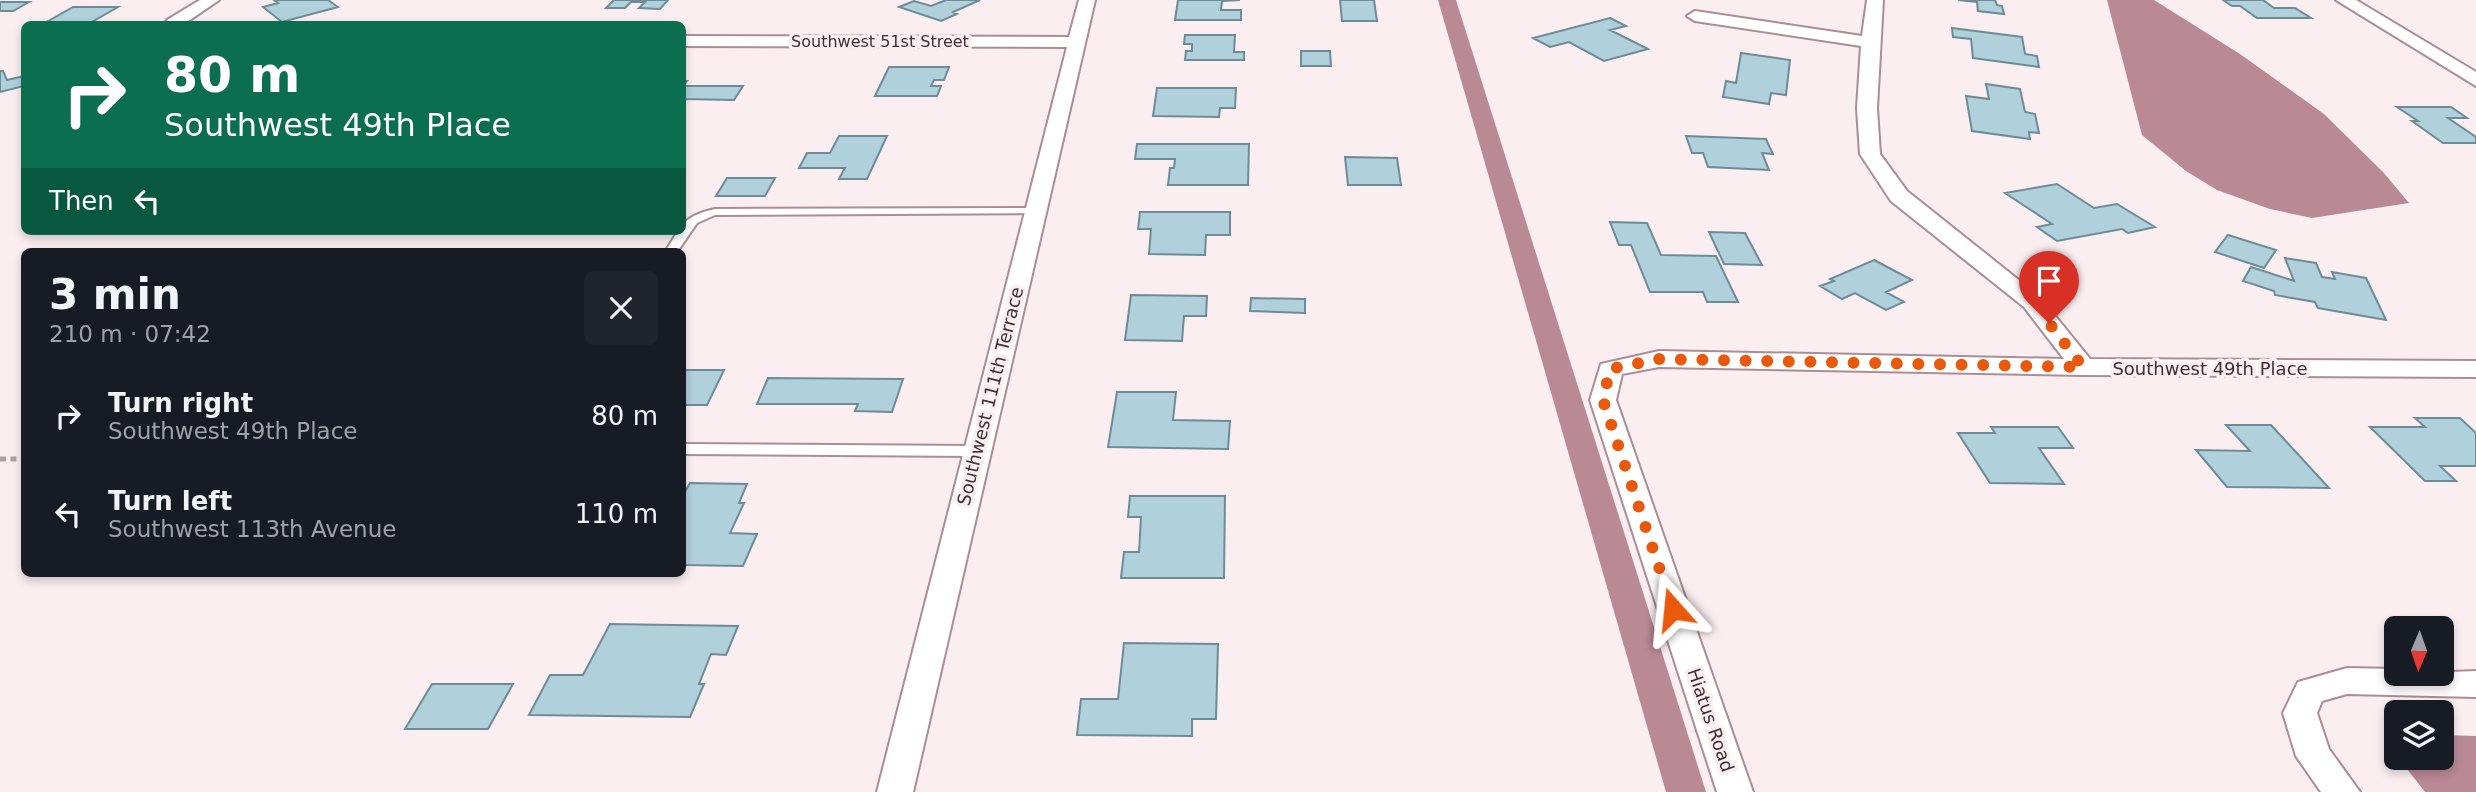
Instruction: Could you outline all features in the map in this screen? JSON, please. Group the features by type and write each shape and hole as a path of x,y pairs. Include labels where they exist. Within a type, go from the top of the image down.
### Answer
{"street":[{"path":"178,21 211,0"},
{"name":"Southwest 111th Terrace","path":"895,792 1087,0"},
{"path":"1875,0 1867,108 1870,154 1899,196 2032,302 2083,367"},
{"path":"2344,0 2476,80"},
{"path":"1695,16 1870,42"},
{"name":"Southwest 51st Street","path":"686,41 1077,42"},
{"name":"Southwest 49th Place","path":"1610,369 1659,359 2083,367 2476,369"},
{"name":"Hiatus Road","path":"1610,369 1603,400 1735,792"},
{"path":"2343,792 2314,756 2300,713 2310,691 2347,681 2476,684"}],"lane":[{"path":"686,229 700,214 715,212 1035,211"},
{"path":"686,449 976,451"}],"path":[{"path":"0,459 21,459"}],"shaded area":[{"path":"2107,0 2154,0 2240,54 2324,114 2383,172 2409,203 2312,218 2270,209 2217,190 2186,171 2142,135"},
{"path":"2454,735 2476,736 2476,792 2425,792 2408,770 2454,770"}],"building":[{"path":"274,0 328,0 338,7 281,21 263,7 278,3"},
{"path":"614,0 668,0 660,9 639,8 645,2 631,2 625,8 606,8"},
{"path":"946,0 980,0 953,12 957,14 941,21 899,7 914,1 931,6"},
{"path":"1178,0 1240,0 1222,1 1221,10 1241,10 1241,20 1175,20"},
{"path":"1340,0 1374,0 1377,21 1342,21"},
{"path":"1958,0 1995,0 1997,5 2002,6 2004,14 1978,11 1977,2"},
{"path":"2223,0 2263,0 2274,8 2295,8 2311,18 2257,18 2240,6 2232,6"},
{"path":"0,2 29,2 13,11 0,11"},
{"path":"73,7 118,7 94,21 48,21"},
{"path":"1610,18 1626,26 1610,30 1648,49 1604,61 1569,42 1550,47 1533,38"},
{"path":"1952,28 2022,37 2025,54 2037,56 2039,67 1973,58 1971,39 1953,37"},
{"path":"1185,35 1235,35 1234,52 1244,52 1244,60 1185,60 1186,51 1192,51 1192,44 1184,44"},
{"path":"1301,51 1330,51 1331,66 1301,66"},
{"path":"1741,53 1790,60 1786,95 1771,93 1769,104 1723,97 1726,81 1736,83"},
{"path":"889,67 949,67 944,80 934,80 931,86 941,86 937,96 875,96"},
{"path":"0,71 3,71 7,80 21,77 21,87 0,92"},
{"path":"1986,84 2020,89 2025,112 2035,114 2039,133 2029,132 2030,139 1972,131 1966,96 1989,99"},
{"path":"686,86 743,86 734,100 686,99"},
{"path":"1157,88 1236,88 1235,108 1220,108 1219,117 1153,116"},
{"path":"2397,107 2451,107 2467,118 2448,118 2476,137 2476,143 2443,143"},
{"path":"839,136 887,136 867,179 839,179 845,168 799,168 807,153 830,153"},
{"path":"1686,136 1766,139 1773,154 1762,153 1769,170 1708,167 1703,153 1692,153"},
{"path":"1137,144 1249,144 1248,185 1168,185 1170,168 1174,168 1175,159 1135,159"},
{"path":"1345,157 1397,158 1401,185 1348,185"},
{"path":"727,178 775,178 765,196 716,196"},
{"path":"2057,184 2094,208 2117,204 2155,227 2128,233 2122,229 2057,241 2037,227 2052,224 2005,193"},
{"path":"1140,212 1230,212 1230,235 1206,235 1205,255 1149,254 1151,229 1138,229"},
{"path":"1610,222 1647,223 1661,255 1716,256 1738,302 1707,302 1703,292 1650,292 1631,245 1619,245"},
{"path":"1709,232 1745,233 1762,265 1724,264"},
{"path":"2228,235 2276,250 2264,268 2215,252"},
{"path":"2285,258 2316,263 2322,277 2335,279 2332,272 2366,278 2386,320 2318,308 2315,302 2275,295 2274,291 2243,281 2251,267 2294,281"},
{"path":"1874,260 1912,280 1886,292 1904,302 1886,310 1855,293 1842,299 1820,286 1834,281 1830,279"},
{"path":"1131,295 1207,296 1206,316 1184,316 1182,341 1125,340"},
{"path":"1251,298 1305,299 1305,313 1250,311"},
{"path":"686,370 724,370 707,405 686,405"},
{"path":"768,378 903,379 892,412 855,411 858,404 757,404"},
{"path":"1117,392 1176,392 1173,420 1230,421 1228,449 1108,447"},
{"path":"2415,418 2460,418 2476,433 2476,466 2440,466 2456,481 2425,481 2370,427 2425,427"},
{"path":"2226,425 2271,425 2329,488 2227,487 2196,450 2250,451"},
{"path":"1991,427 2058,427 2073,448 2039,448 2064,484 1990,483 1958,433 1995,433"},
{"path":"690,483 747,484 739,503 744,503 730,533 757,534 743,566 686,565 686,490"},
{"path":"1130,496 1225,496 1224,578 1121,578 1124,552 1139,552 1141,517 1128,517"},
{"path":"610,624 738,626 726,655 711,654 699,684 704,684 690,717 529,715 550,675 583,675"},
{"path":"1124,643 1218,644 1216,719 1192,719 1192,736 1077,735 1081,699 1118,699"},
{"path":"432,684 513,684 488,729 405,729"}],"waterway":[{"path":"1447,0 1686,792"}],"route":[{"path":"1673,609 1603,400 1610,369 1659,359 2083,367 2049,323"}]}
